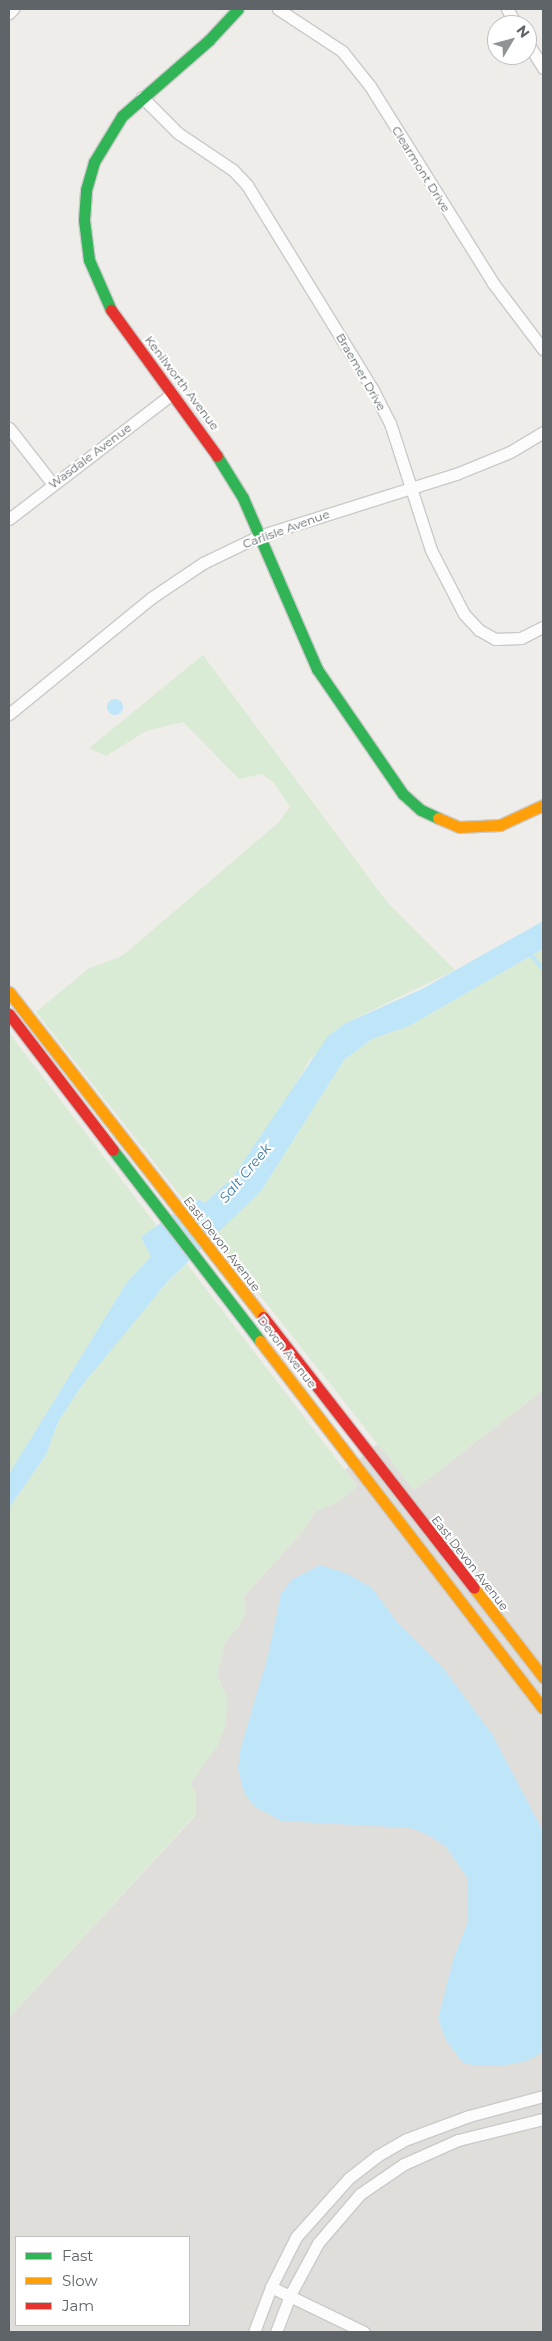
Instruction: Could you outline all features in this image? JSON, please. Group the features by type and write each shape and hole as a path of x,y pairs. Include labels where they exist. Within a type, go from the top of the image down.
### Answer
{"main road":[{"name":"Kenilworth Avenue","path":"238,9 209,40 122,116 94,162 86,190 85,240 97,284 108,306 228,471 259,536 317,669 366,746 403,794 421,810 459,827 500,824 543,805"},
{"name":"East Devon Avenue","path":"9,992 543,1677"},
{"name":"Devon Avenue","path":"9,1014 543,1708"}],"street":[{"path":"9,13 13,9"},
{"name":"Clearmont Drive","path":"278,9 342,51 370,86 493,283 543,349"},
{"name":"Braemer Drive","path":"142,97 178,133 233,170 247,185 374,390 390,423 435,558 446,584 469,620 495,639 507,641 543,627"},
{"name":"Wasdale Avenue","path":"9,519 52,483 172,394"},
{"path":"9,428 52,483"},
{"name":"Carlisle Avenue","path":"9,714 151,598 203,563 259,536 411,486 456,474 510,452 543,432"},
{"path":"254,2332 270,2287 296,2237 349,2178 377,2156 407,2140 469,2116 543,2096"},
{"path":"276,2332 290,2296 318,2243 360,2194 404,2164 458,2140 543,2119"},
{"path":"270,2287 364,2332"}],"shaded area":[{"path":"543,1390 543,2332 9,2332 9,2018 196,1815 196,1797 191,1783 201,1767 227,1700 217,1674 225,1642 240,1625 245,1612 244,1596 305,1529 314,1512 337,1503 357,1486 345,1470 379,1443 414,1490"}],"green space":[{"path":"203,655 387,902 455,970 346,1023 309,1061 288,1097 233,1177 205,1203 198,1199 187,1204 36,1012 88,969 122,956 278,823 290,807 274,783 262,774 239,779 183,722 146,731 106,756 89,748"},
{"path":"543,949 543,1390 414,1490 213,1236 261,1191 344,1060 372,1039 409,1026"},
{"path":"9,1033 157,1226 141,1237 152,1257 127,1282 9,1474"},
{"path":"186,1263 357,1486 337,1503 314,1512 305,1529 244,1596 245,1612 240,1625 225,1642 217,1674 227,1700 226,1724 218,1745 191,1783 196,1797 196,1814 9,2018 9,1508 46,1455 58,1422 80,1388 138,1314"}],"water":[{"path":"115,699 123,707 115,715 107,707"},
{"name":"Salt Creek","path":"543,921 543,949 409,1026 372,1039 344,1060 261,1191 168,1281 80,1388 58,1422 46,1455 9,1508 9,1474 127,1282 151,1257 141,1237 187,1204 198,1199 205,1203 233,1177 328,1036 346,1023 422,989"},
{"path":"320,1565 346,1573 372,1588 397,1622 443,1668 492,1734 543,1831 543,2052 527,2061 501,2066 475,2066 462,2062 446,2040 438,2019 453,1960 467,1924 468,1879 446,1847 428,1835 410,1828 281,1821 254,1806 244,1793 238,1769 240,1750 268,1656 281,1593 293,1579"}],"waterway":[{"path":"530,954 543,969"}],"traffic: fast":[{"path":"111,310 89,260 84,220 86,190 94,162 122,116 209,40 238,9"},
{"path":"217,456 243,498 317,669 403,794 421,810 438,818"},
{"path":"113,1150 260,1341"}],"traffic: slow":[{"path":"438,818 459,827 500,825 543,805"},
{"path":"9,992 263,1317"},
{"path":"260,1341 543,1708"},
{"path":"474,1588 543,1677"}],"traffic: jam":[{"path":"111,310 217,456"},
{"path":"9,1014 113,1150"},
{"path":"263,1317 474,1588"}]}
